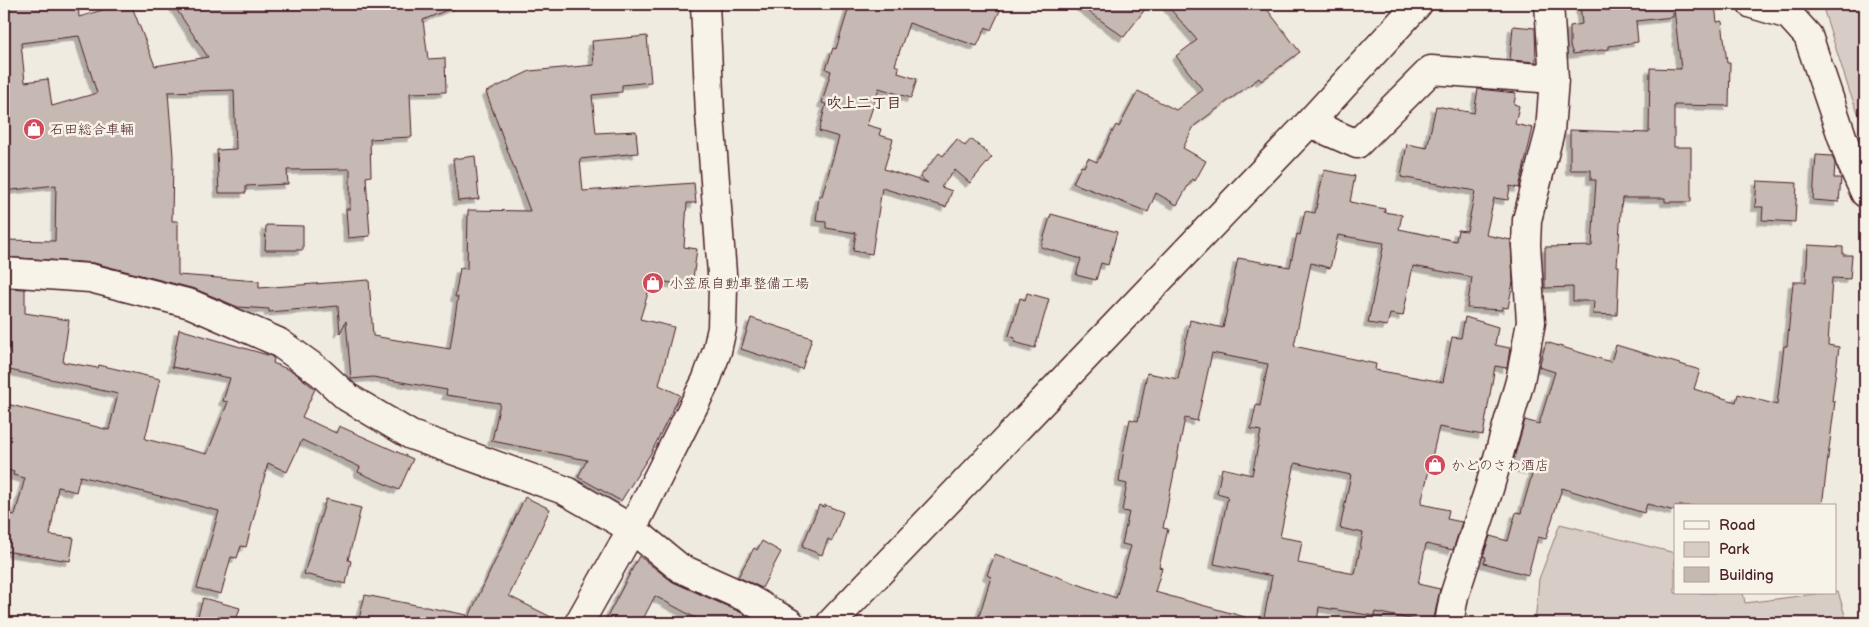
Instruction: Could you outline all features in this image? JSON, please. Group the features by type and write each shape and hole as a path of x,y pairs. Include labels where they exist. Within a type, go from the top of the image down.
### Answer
{"street":[{"path":"579,623 632,529 706,381 717,351 722,328 723,287 710,115 705,4"},
{"path":"831,623 1308,123 1418,4"},
{"path":"1449,623 1454,596 1488,489 1521,373 1531,322 1526,245 1527,220 1550,130 1554,79 1549,4"},
{"path":"1752,4 1789,15 1808,36 1850,160 1865,193"},
{"path":"1308,123 1357,144 1431,70 1554,79"},
{"path":"4,272 90,278 191,304 278,342 320,372 348,397 411,435 564,490 632,529 680,568 748,598 790,623"}],"green space":[{"path":"1817,4 1865,4 1865,130 1850,93 1823,8"},
{"path":"1560,524 1674,553 1674,594 1743,594 1745,603 1815,594 1836,594 1836,591 1838,591 1847,623 1535,623 1539,579"}],"building":[{"path":"4,4 78,4 79,17 122,4 131,4 155,66 208,57 173,4 461,4 423,20 428,59 445,58 446,92 410,93 412,137 370,139 371,176 366,177 370,236 348,238 346,209 350,209 350,169 287,170 288,184 246,186 246,193 219,193 217,150 236,149 234,90 168,92 173,156 172,221 178,221 178,275 259,281 259,288 369,280 373,336 450,349 458,297 455,297 460,268 467,269 468,210 530,211 486,92 530,71 594,65 592,41 647,36 651,82 622,85 622,92 592,95 596,133 636,131 638,153 580,159 583,191 694,183 696,203 687,203 684,247 697,249 692,286 652,280 640,319 674,327 659,385 680,395 651,453 621,501 578,477 587,460 492,441 500,403 446,395 447,390 373,377 351,379 346,321 340,333 338,306 269,312 269,309 238,307 195,289 94,263 4,257 4,240 55,241 56,185 4,191","holes":["79,36 97,93 52,106 48,79 25,82 21,43"]},
{"path":"850,4 1003,4 991,30 986,27 977,46 909,23 895,65 899,67 898,73 917,79 911,98 879,88 867,125 881,129 879,135 893,139 884,169 928,183 920,177 939,153 943,156 957,139 965,146 971,139 992,157 970,183 955,170 941,187 952,191 946,207 882,188 872,254 853,251 856,233 826,228 826,222 816,221 819,196 822,196 839,137 819,131 826,104 822,103 831,71 826,69 833,48 836,49"},
{"path":"1078,4 1149,4 1124,37"},
{"path":"1166,4 1263,4 1300,52 1261,81 1259,78 1194,126 1183,148 1206,161 1195,181 1192,179 1177,205 1156,193 1148,212 1073,183 1081,166 1084,167 1088,158 1097,162 1116,125 1119,127 1138,91 1176,110 1203,90 1176,56 1197,40"},
{"path":"1580,4 1673,4 1673,17 1636,21 1638,42 1609,46 1609,49 1573,54 1570,46 1570,26 1582,24"},
{"path":"1715,4 1717,22 1722,21 1727,63 1730,63 1729,106 1674,105 1674,147 1691,147 1691,202 1665,202 1665,198 1622,198 1617,266 1619,266 1617,315 1593,314 1594,301 1573,301 1573,287 1545,288 1545,247 1592,246 1596,180 1591,180 1591,170 1570,170 1570,130 1649,133 1650,68 1681,69 1674,9"},
{"path":"1513,26 1535,28 1536,62 1510,60"},
{"path":"1478,89 1516,93 1514,104 1519,106 1515,124 1533,128 1519,188 1510,186 1508,200 1494,198 1486,235 1511,240 1513,282 1508,308 1502,307 1502,310 1467,308 1472,277 1413,266 1403,316 1390,314 1387,326 1368,323 1384,243 1338,235 1330,268 1311,263 1294,346 1376,364 1375,370 1443,382 1452,337 1461,338 1465,317 1498,327 1495,345 1510,348 1507,368 1495,366 1483,435 1439,427 1421,504 1449,510 1447,519 1462,522 1453,550 1426,544 1418,584 1440,589 1434,618 1431,618 1430,623 1375,612 1374,616 1319,607 1317,623 1263,623 1272,576 1214,564 1228,496 1217,493 1222,468 1252,475 1261,431 1251,429 1256,405 1260,406 1268,364 1212,353 1197,421 1185,418 1163,528 1168,529 1159,567 1162,568 1155,592 1245,617 1244,623 977,623 991,577 987,575 995,554 1116,598 1131,546 1122,544 1129,512 1122,511 1127,484 1119,482 1130,419 1138,421 1147,373 1178,379 1190,320 1223,328 1238,258 1290,267 1297,234 1300,235 1305,211 1315,213 1324,170 1355,176 1350,202 1385,209 1384,212 1402,215 1399,229 1456,241 1458,230 1467,231 1475,191 1401,177 1407,144 1427,148 1436,106 1474,113","holes":["1295,463 1351,475 1340,528 1363,533 1355,574 1298,563 1302,541 1280,537"]},
{"path":"1816,155 1832,156 1835,163 1834,178 1841,178 1839,202 1813,200"},
{"path":"475,156 479,199 458,201 453,159"},
{"path":"1757,181 1797,183 1795,222 1762,220 1763,207 1755,207"},
{"path":"1051,214 1117,232 1108,265 1101,263 1096,280 1076,275 1081,259 1041,247"},
{"path":"266,225 303,226 303,250 265,250"},
{"path":"1808,245 1843,247 1843,255 1852,255 1850,279 1832,278 1828,345 1839,347 1832,401 1835,401 1822,504 1674,504 1674,511 1647,504 1644,513 1562,488 1546,539 1538,537 1528,575 1484,563 1486,557 1483,556 1490,536 1508,541 1516,512 1521,513 1533,471 1512,465 1525,420 1539,424 1555,372 1539,367 1546,342 1611,362 1616,345 1700,370 1694,389 1736,402 1738,394 1777,405 1784,346 1787,346 1793,282 1806,282"},
{"path":"4,288 25,289 25,313 69,320 63,362 98,368 99,365 160,379 145,439 207,454 228,402 223,401 230,378 172,367 179,329 271,356 274,359 273,363 294,372 315,389 302,417 336,433 339,426 413,459 399,490 358,472 360,467 302,440 287,472 268,463 246,547 241,546 237,558 231,557 221,594 197,588 219,511 80,476 76,492 58,487 50,535 74,538 70,561 4,551 4,513 15,515 25,478 13,475 14,472 4,469 4,420 7,404 109,430 118,394 5,369 9,345 4,345"},
{"path":"1027,293 1049,299 1035,348 1014,342 1015,338 1009,336 1020,298 1025,300"},
{"path":"751,318 812,338 802,369 741,349"},
{"path":"525,497 550,509 509,596 563,623 466,623"},
{"path":"326,499 361,508 348,560 351,561 346,584 304,574"},
{"path":"819,505 824,507 825,505 843,512 832,541 828,539 822,555 802,547"},
{"path":"762,541 781,552 762,588 738,577 754,548 757,550"},
{"path":"639,556 673,582 740,612 759,623 705,623 655,596 641,623 604,623"},
{"path":"365,595 467,615 466,623 358,623"},
{"path":"203,598 240,608 235,623 196,623"}],"place":[{"name":"石田総合車輛","path":"34,129"},
{"name":"小笠原自動車整備工場","path":"653,283"},
{"name":"かどのさわ酒店","path":"1435,465"}],"district":[{"name":"吹上二丁目","path":"864,103"}]}
